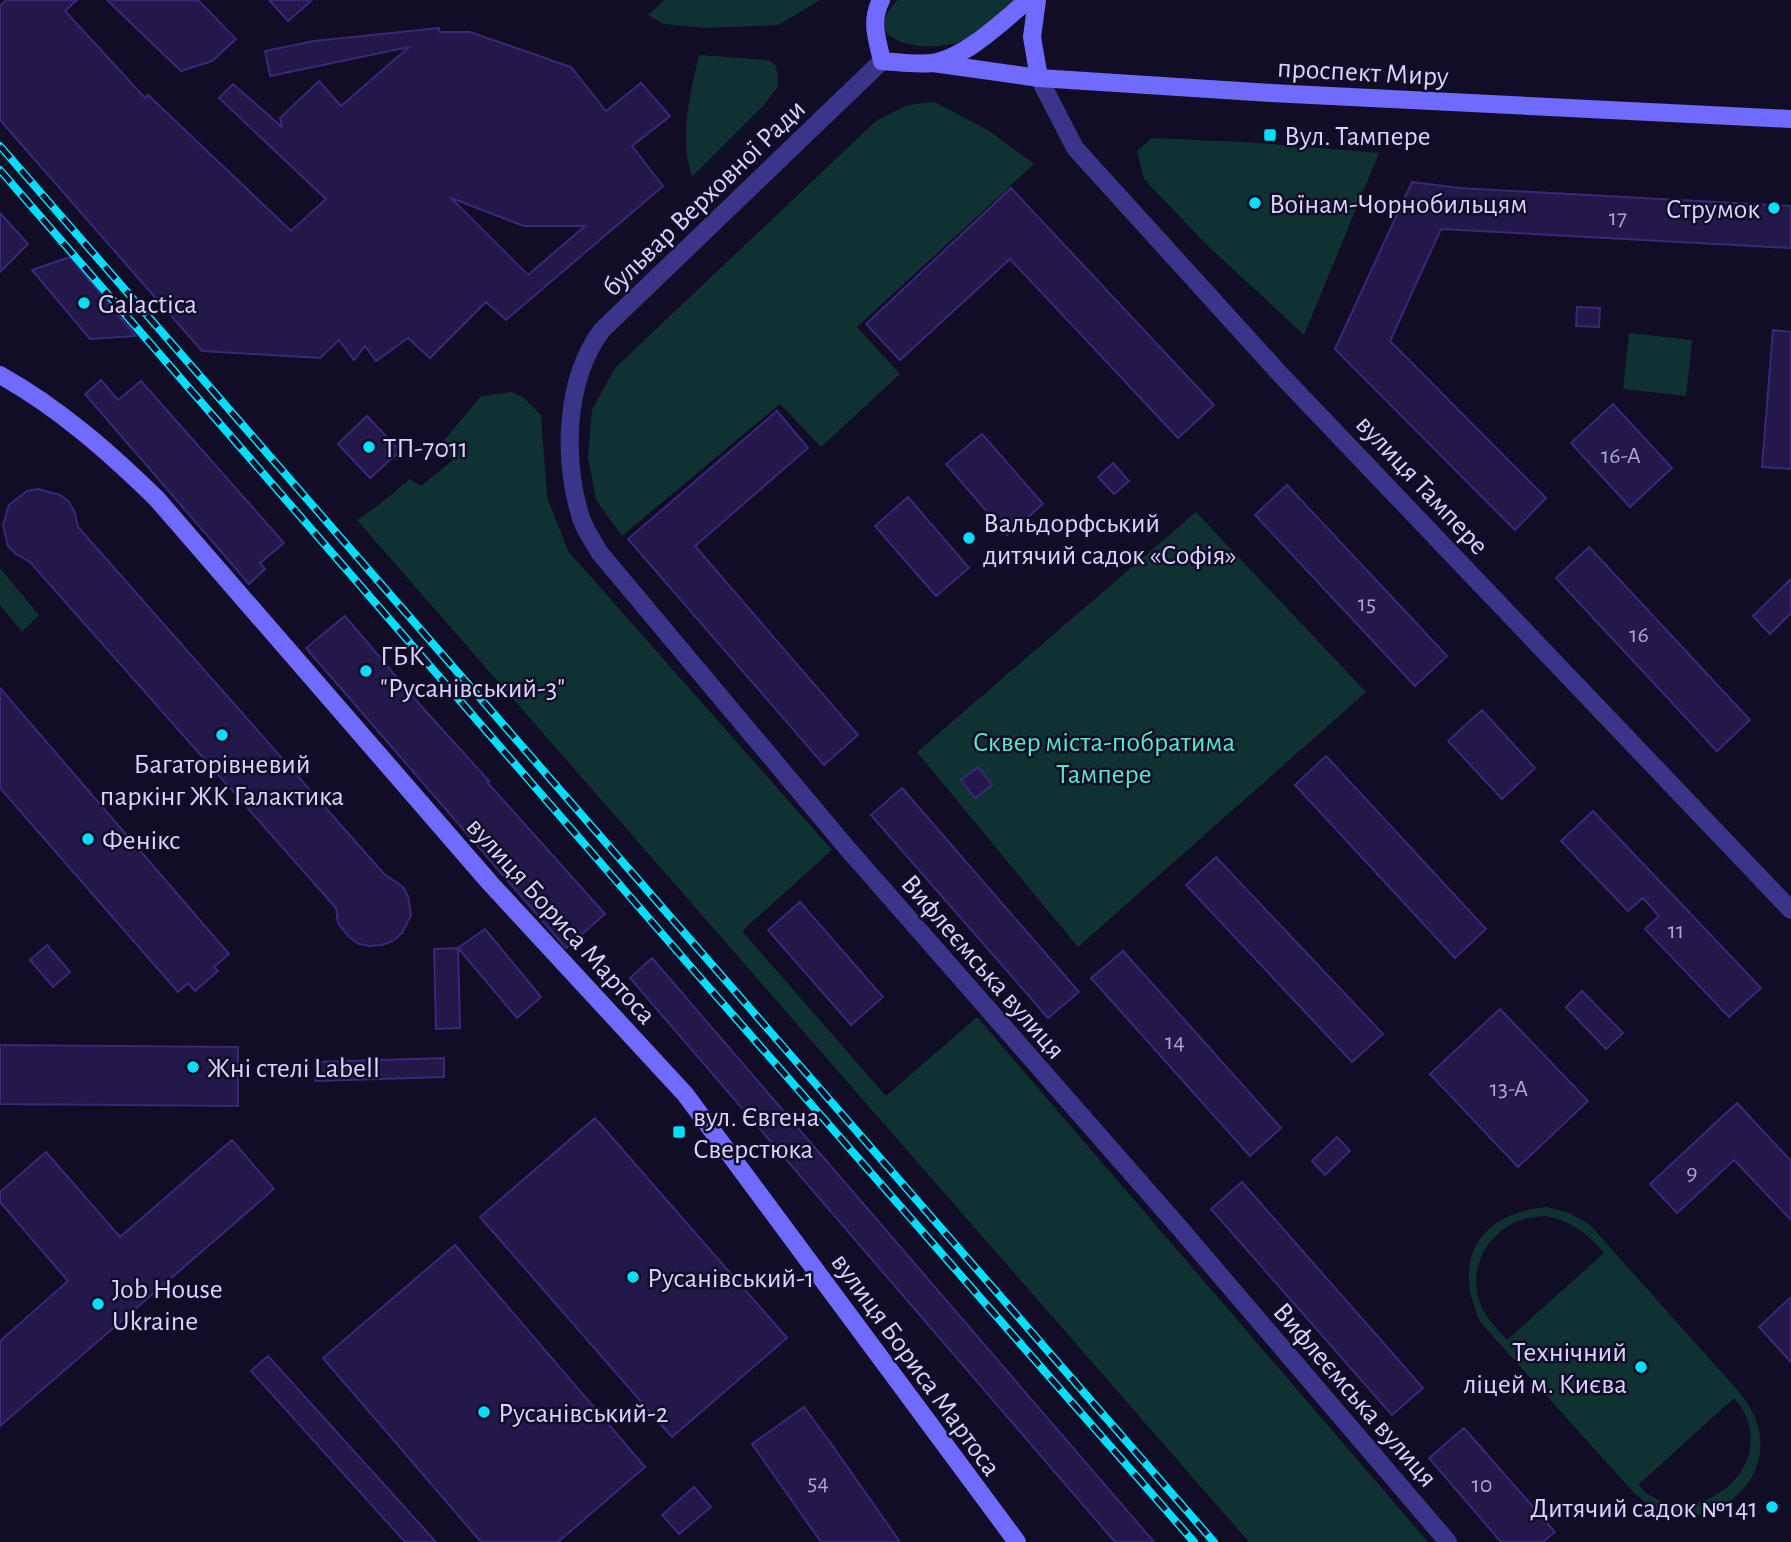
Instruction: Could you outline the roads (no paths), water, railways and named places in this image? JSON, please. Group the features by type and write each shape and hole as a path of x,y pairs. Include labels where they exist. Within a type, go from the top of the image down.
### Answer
{"main road":[{"path":"881,0 875,12 874,26 882,61 933,63 978,41 1028,0"},
{"path":"1037,0 1032,37 1040,78"},
{"name":"проспект Миру","path":"933,63 1040,78 1271,93 1791,118"},
{"name":"вулиця Бориса Мартоса","path":"6,379 72,423 117,459 157,499 490,883 685,1094 1017,1542"}],"street":[{"name":"бульвар Верховної Ради","path":"578,383 590,346 602,330 882,61"},
{"name":"вулиця Тампере","path":"1040,78 1068,136 1084,159 1280,374 1791,910"},
{"name":"Вифлеємська вулиця","path":"578,383 571,420 571,471 582,520 599,552 847,848 1178,1226 1448,1542"}],"railway":[{"path":"0,146 1214,1542"},
{"path":"0,170 1194,1542"}],"place":[{"name":"Вул. Тампере","path":"1270,135"},
{"name":"Воїнам-Чорнобильцям","path":"1255,203"},
{"name":"Струмок","path":"1774,208"},
{"name":"Galactica","path":"84,303"},
{"name":"ТП-7011","path":"369,447"},
{"name":"Вальдорфський дитячий садок «Софія»","path":"969,538"},
{"name":"ГБК \"Русанівський-3\"","path":"366,671"},
{"name":"Багаторівневий паркінг ЖК Галактика","path":"222,735"},
{"name":"Фенікс","path":"88,839"},
{"name":"Жні стелі Labell","path":"193,1067"},
{"name":"вул. Євгена Сверстюка","path":"679,1132"},
{"name":"Русанівський-1","path":"633,1277"},
{"name":"Job House Ukraine","path":"98,1304"},
{"name":"Технічний ліцей м. Києва","path":"1641,1367"},
{"name":"Русанівський-2","path":"484,1412"},
{"name":"Дитячий садок №141","path":"1772,1507"}],"park label":[{"name":"Сквер міста-побратима Тампере","path":"1104,757"}]}
